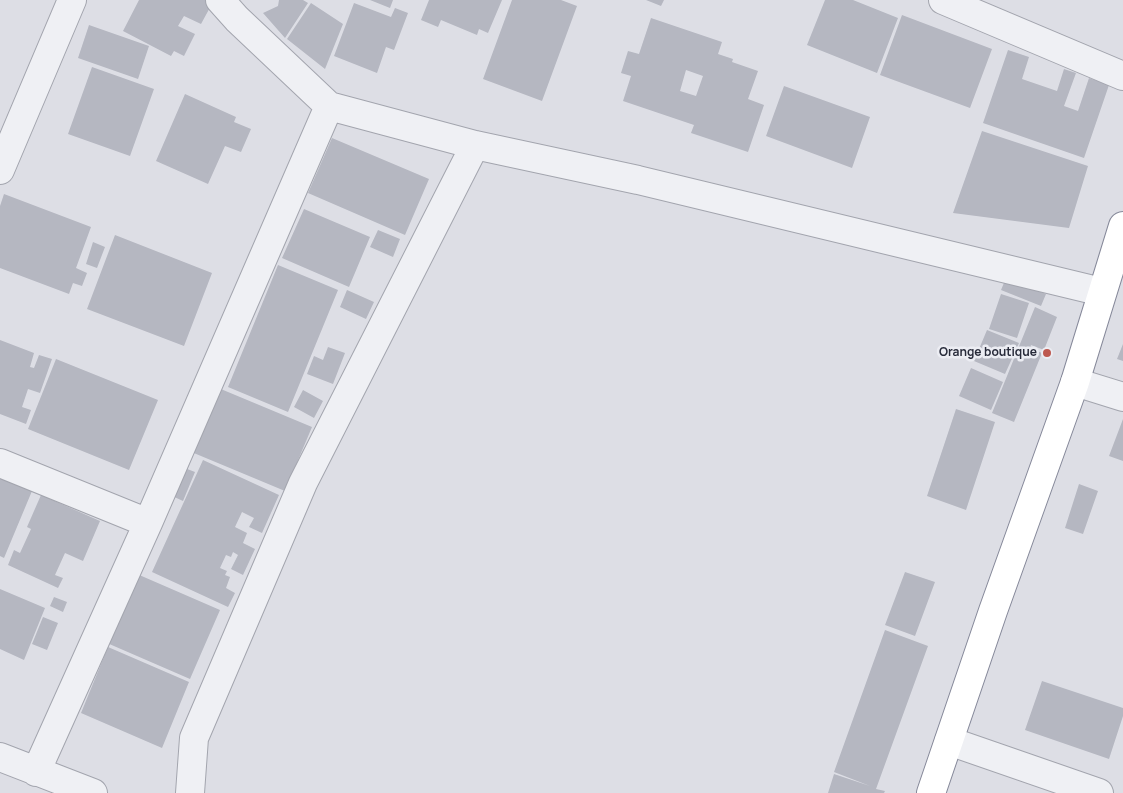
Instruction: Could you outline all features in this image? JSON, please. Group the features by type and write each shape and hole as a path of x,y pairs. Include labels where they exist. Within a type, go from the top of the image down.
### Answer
{"highway":[{"path":"931,793 993,611 1075,382 1123,226"}],"street":[{"path":"0,170 72,0"},
{"path":"220,0 237,19 330,106 475,145 638,180 1102,292"},
{"path":"943,0 1123,76"},
{"path":"36,772 148,523 330,106"},
{"path":"190,793 194,738 303,483 475,145"},
{"path":"1075,382 1123,397"},
{"path":"0,463 148,523"},
{"path":"949,741 1099,793"},
{"path":"0,757 93,793"}],"building":[{"path":"139,0 209,0 213,2 201,24 184,16 178,26 195,34 184,56 174,51 171,56 123,31"},
{"path":"279,0 303,0 308,3 285,38 263,13 278,6"},
{"path":"370,0 393,0 390,8"},
{"path":"429,0 502,0 488,33 479,29 477,35 441,20 438,27 421,20"},
{"path":"512,0 561,0 577,6 542,101 483,79"},
{"path":"646,0 664,0 661,6"},
{"path":"825,0 853,0 898,18 877,73 807,45"},
{"path":"311,3 343,24 325,69 287,39"},
{"path":"354,3 391,17 395,8 408,13 394,50 386,47 377,73 334,56"},
{"path":"902,15 992,49 970,108 880,75"},
{"path":"651,18 722,42 718,54 733,59 732,62 758,71 748,99 764,105 748,152 691,133 694,125 623,101 631,76 621,73 628,51 639,54","holes":["686,70 703,76 696,96 680,91"]},
{"path":"89,25 149,46 138,79 78,58"},
{"path":"1008,50 1029,57 1022,79 1057,91 1064,69 1076,73 1064,106 1078,111 1089,78 1109,85 1084,158 983,123"},
{"path":"92,67 154,89 130,156 68,134"},
{"path":"784,86 870,117 852,168 766,136"},
{"path":"185,94 236,117 234,122 251,129 241,152 225,146 208,184 156,161"},
{"path":"982,131 1088,166 1069,228 953,213"},
{"path":"332,138 429,179 405,235 308,193"},
{"path":"4,194 91,227 76,268 87,273 82,286 73,283 69,294 0,268 0,206"},
{"path":"304,209 370,237 349,287 282,258"},
{"path":"378,230 400,239 393,257 370,247"},
{"path":"115,235 212,273 184,346 87,309"},
{"path":"93,242 105,247 97,268 86,264"},
{"path":"278,265 338,290 288,412 228,387"},
{"path":"1006,278 1046,294 1041,306 1001,290"},
{"path":"347,290 374,302 366,319 340,307"},
{"path":"1001,294 1029,303 1017,338 989,329"},
{"path":"1035,307 1057,317 1044,350 1031,345 1030,348 1042,353 1014,422 992,413"},
{"path":"987,330 1019,343 1005,374 974,361"},
{"path":"0,340 34,353 30,367 34,368 39,355 52,359 40,393 28,389 22,407 31,410 26,424 0,414"},
{"path":"1123,344 1123,361 1117,359"},
{"path":"328,347 345,353 333,384 307,374 314,356 323,360"},
{"path":"56,359 158,400 129,470 28,429"},
{"path":"971,368 1003,382 991,410 959,396"},
{"path":"216,387 312,427 285,491 189,451"},
{"path":"303,390 323,401 314,418 294,407"},
{"path":"956,409 995,422 966,510 927,496"},
{"path":"1123,419 1123,461 1109,456"},
{"path":"203,460 279,495 262,533 249,527 254,518 242,512 235,527 247,533 243,543 255,549 243,575 231,569 238,555 233,552 231,557 226,555 220,568 227,571 225,575 230,577 226,588 235,593 228,607 152,572"},
{"path":"182,467 195,472 183,501 170,495"},
{"path":"0,478 32,491 4,558 0,556"},
{"path":"1079,484 1098,491 1083,534 1065,528"},
{"path":"41,495 100,521 83,561 65,553 55,575 63,578 58,588 8,565 14,550 20,553 31,529 27,527"},
{"path":"905,572 935,582 915,636 885,625"},
{"path":"137,574 220,610 190,679 107,643"},
{"path":"0,589 45,608 24,660 0,649"},
{"path":"54,597 67,602 63,612 50,606"},
{"path":"43,617 58,623 47,650 32,644"},
{"path":"885,630 928,646 876,789 885,791 884,793 828,793 834,774 870,786 834,772"},
{"path":"108,647 189,682 162,748 81,713"},
{"path":"1042,681 1123,708 1123,716 1109,759 1025,730"}],"place":[{"name":"Orange boutique","path":"1047,353"}]}
